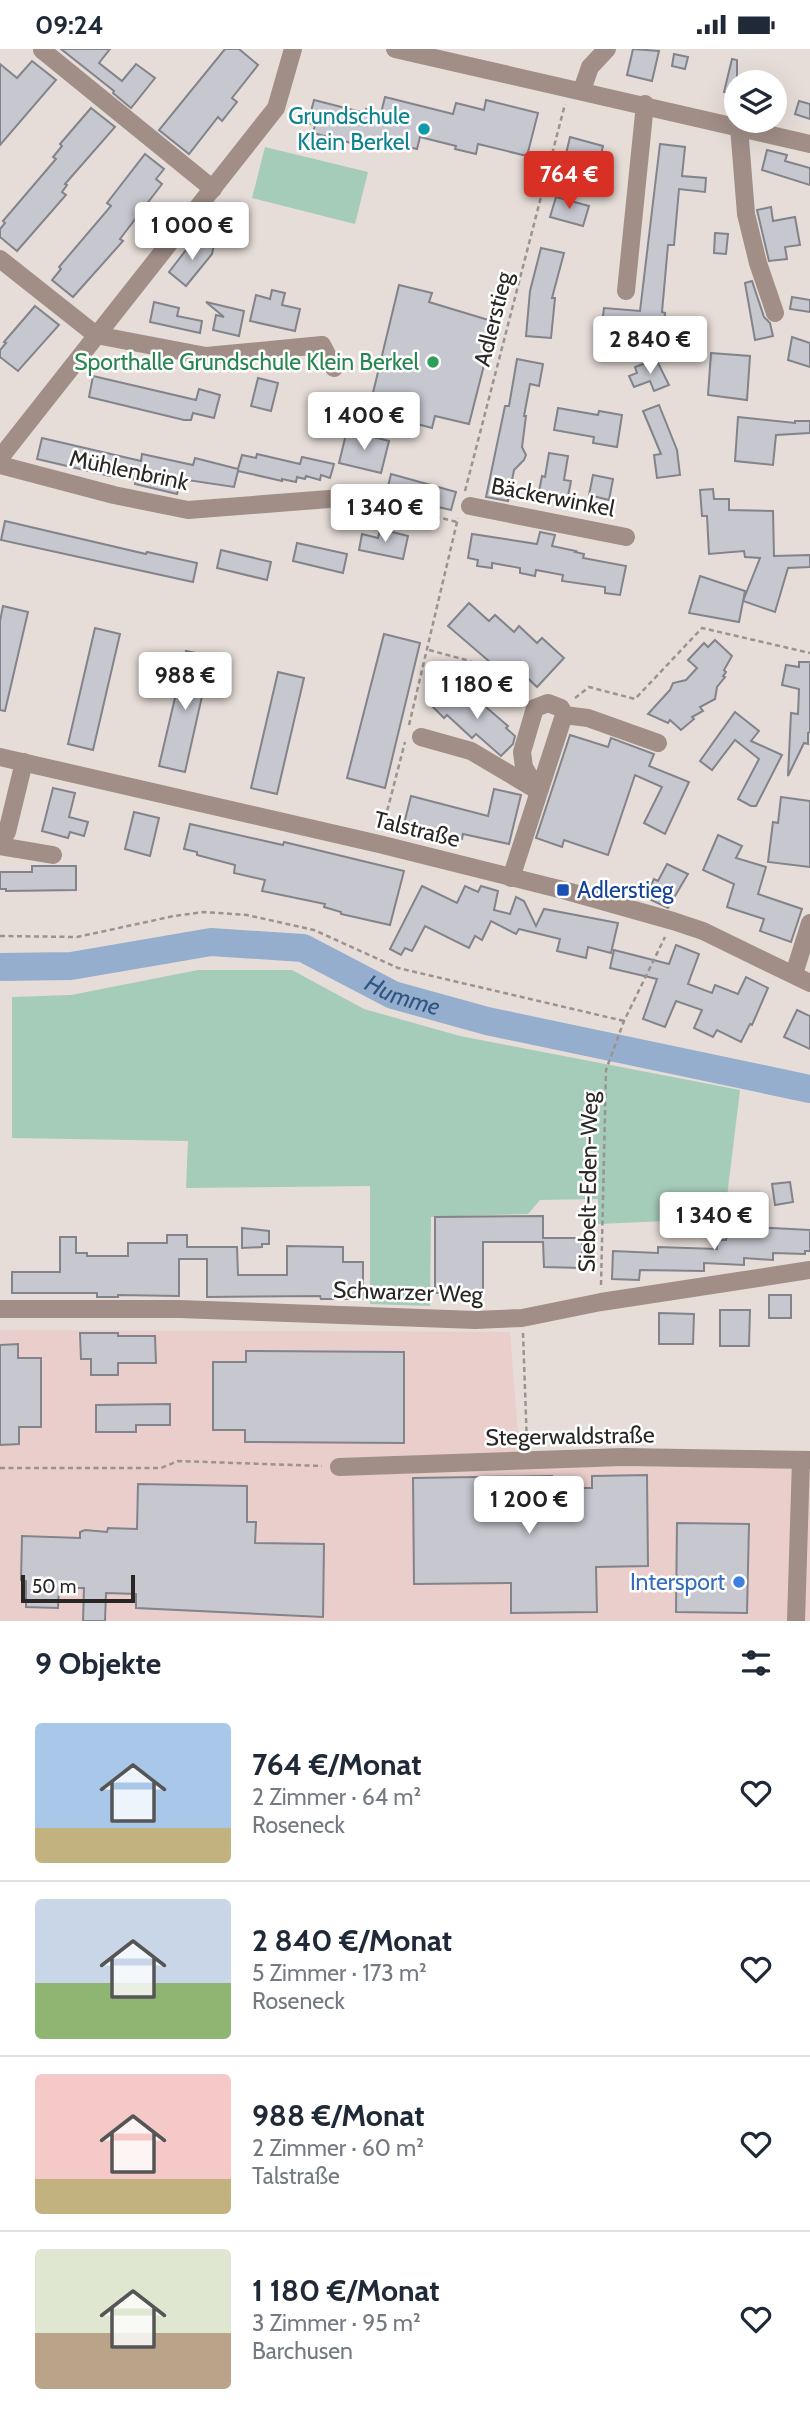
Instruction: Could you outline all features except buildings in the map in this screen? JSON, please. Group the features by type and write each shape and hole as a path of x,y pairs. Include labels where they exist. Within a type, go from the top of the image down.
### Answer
{"street":[{"path":"0,459 276,108 293,49"},
{"path":"395,49 724,123"},
{"path":"576,89 590,67 607,49"},
{"path":"43,50 213,189"},
{"path":"626,291 645,104"},
{"path":"739,133 746,214 758,263 775,313"},
{"path":"766,133 810,143"},
{"path":"0,259 96,335 206,356 322,345 334,367"},
{"name":"Mühlenbrink","path":"0,465 114,495 188,510 355,497"},
{"name":"Bäckerwinkel","path":"465,504 626,537"},
{"path":"538,791 524,767 522,752 535,708 548,703 563,711 658,743"},
{"path":"511,878 563,711"},
{"path":"412,735 471,751 538,791"},
{"name":"Talstraße","path":"0,757 379,844 548,886 703,931 810,983"},
{"path":"24,762 7,832 0,844 53,855"},
{"path":"794,974 810,923"},
{"name":"Schwarzer Weg","path":"0,1309 178,1309 475,1320 522,1318 601,1302 810,1270"},
{"name":"Stegerwaldstraße","path":"339,1467 623,1457 806,1460 796,1621"}],"path":[{"name":"Adlerstieg","path":"379,844 412,735 457,522 465,504 576,89"},
{"path":"355,497 457,522"},
{"path":"563,711 589,687 635,699 702,628 810,653"},
{"path":"428,650 470,661 535,708"},
{"path":"0,936 77,937 194,914 247,915 314,930 398,968 624,1021"},
{"name":"Siebelt-Eden-Weg","path":"601,1302 606,1070 624,1021 673,921"},
{"path":"522,1318 528,1459"},
{"path":"0,1468 161,1468 178,1461 339,1467"}],"shaded area":[{"path":"0,1330 510,1332 519,1446 518,1467 810,1467 810,1621 0,1621"}],"green space":[{"path":"265,147 368,172 355,224 252,198"},
{"path":"198,970 292,970 364,1009 460,1036 740,1090 726,1205 669,1215 667,1221 598,1224 598,1199 540,1200 528,1214 431,1217 430,1306 370,1304 370,1186 186,1188 188,1141 12,1138 12,997 71,995"}],"waterway":[{"name":"Humme","path":"0,967 71,966 211,942 303,948 393,995 487,1021 810,1089"}],"place":[{"name":"Grundschule Klein Berkel","path":"424,129"},
{"name":"Sporthalle Grundschule Klein Berkel","path":"433,362"},
{"name":"Adlerstieg","path":"563,890"},
{"name":"Intersport","path":"739,1582"}]}
